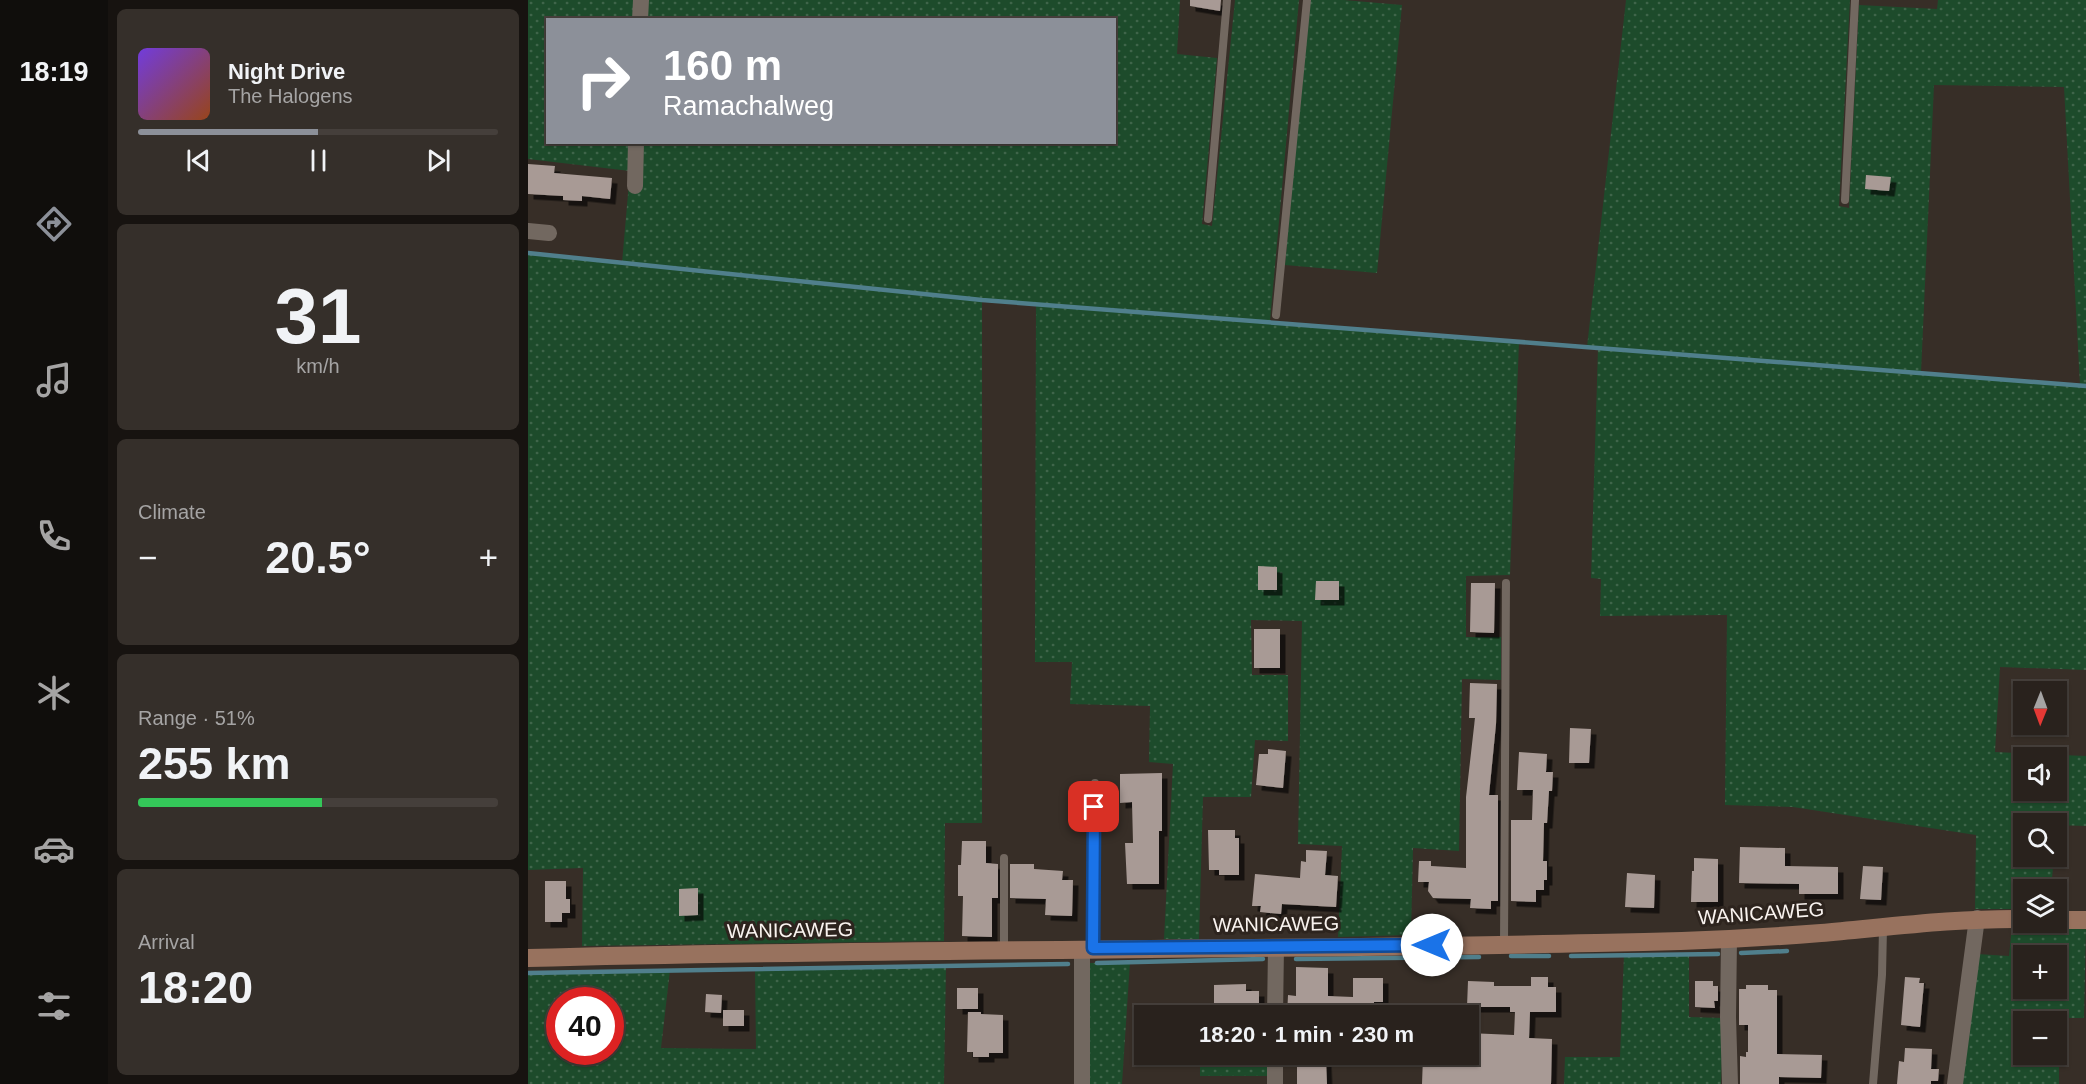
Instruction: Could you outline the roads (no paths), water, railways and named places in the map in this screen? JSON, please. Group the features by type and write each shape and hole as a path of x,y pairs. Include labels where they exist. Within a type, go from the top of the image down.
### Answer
{"street":[{"path":"640,18 641,0"},
{"path":"635,186 636,144"},
{"path":"528,231 549,233"},
{"path":"1955,1084 1977,918"},
{"name":"WANICAWEG","path":"528,958 697,953 1504,945 1729,939 1883,928 1977,918 2013,919"},
{"path":"2067,920 2086,920"},
{"path":"1729,939 1730,1084"},
{"path":"1275,1005 1276,946"},
{"path":"1082,1084 1088,949"},
{"path":"1275,1065 1275,1084"}],"lane":[{"path":"1208,219 1227,0"},
{"path":"1276,315 1307,0"},
{"path":"1845,200 1855,0"},
{"path":"1504,945 1506,583"},
{"path":"1088,949 1095,783"},
{"path":"1004,858 1004,949"},
{"path":"1873,1084 1883,928"}],"waterway":[{"path":"528,253 982,300 2086,386"},
{"path":"1741,953 1787,951"},
{"path":"1571,956 1718,954"},
{"path":"1511,956 1549,956"},
{"path":"1296,959 1479,957"},
{"path":"1097,963 1263,959"},
{"path":"528,973 1068,964"}]}
